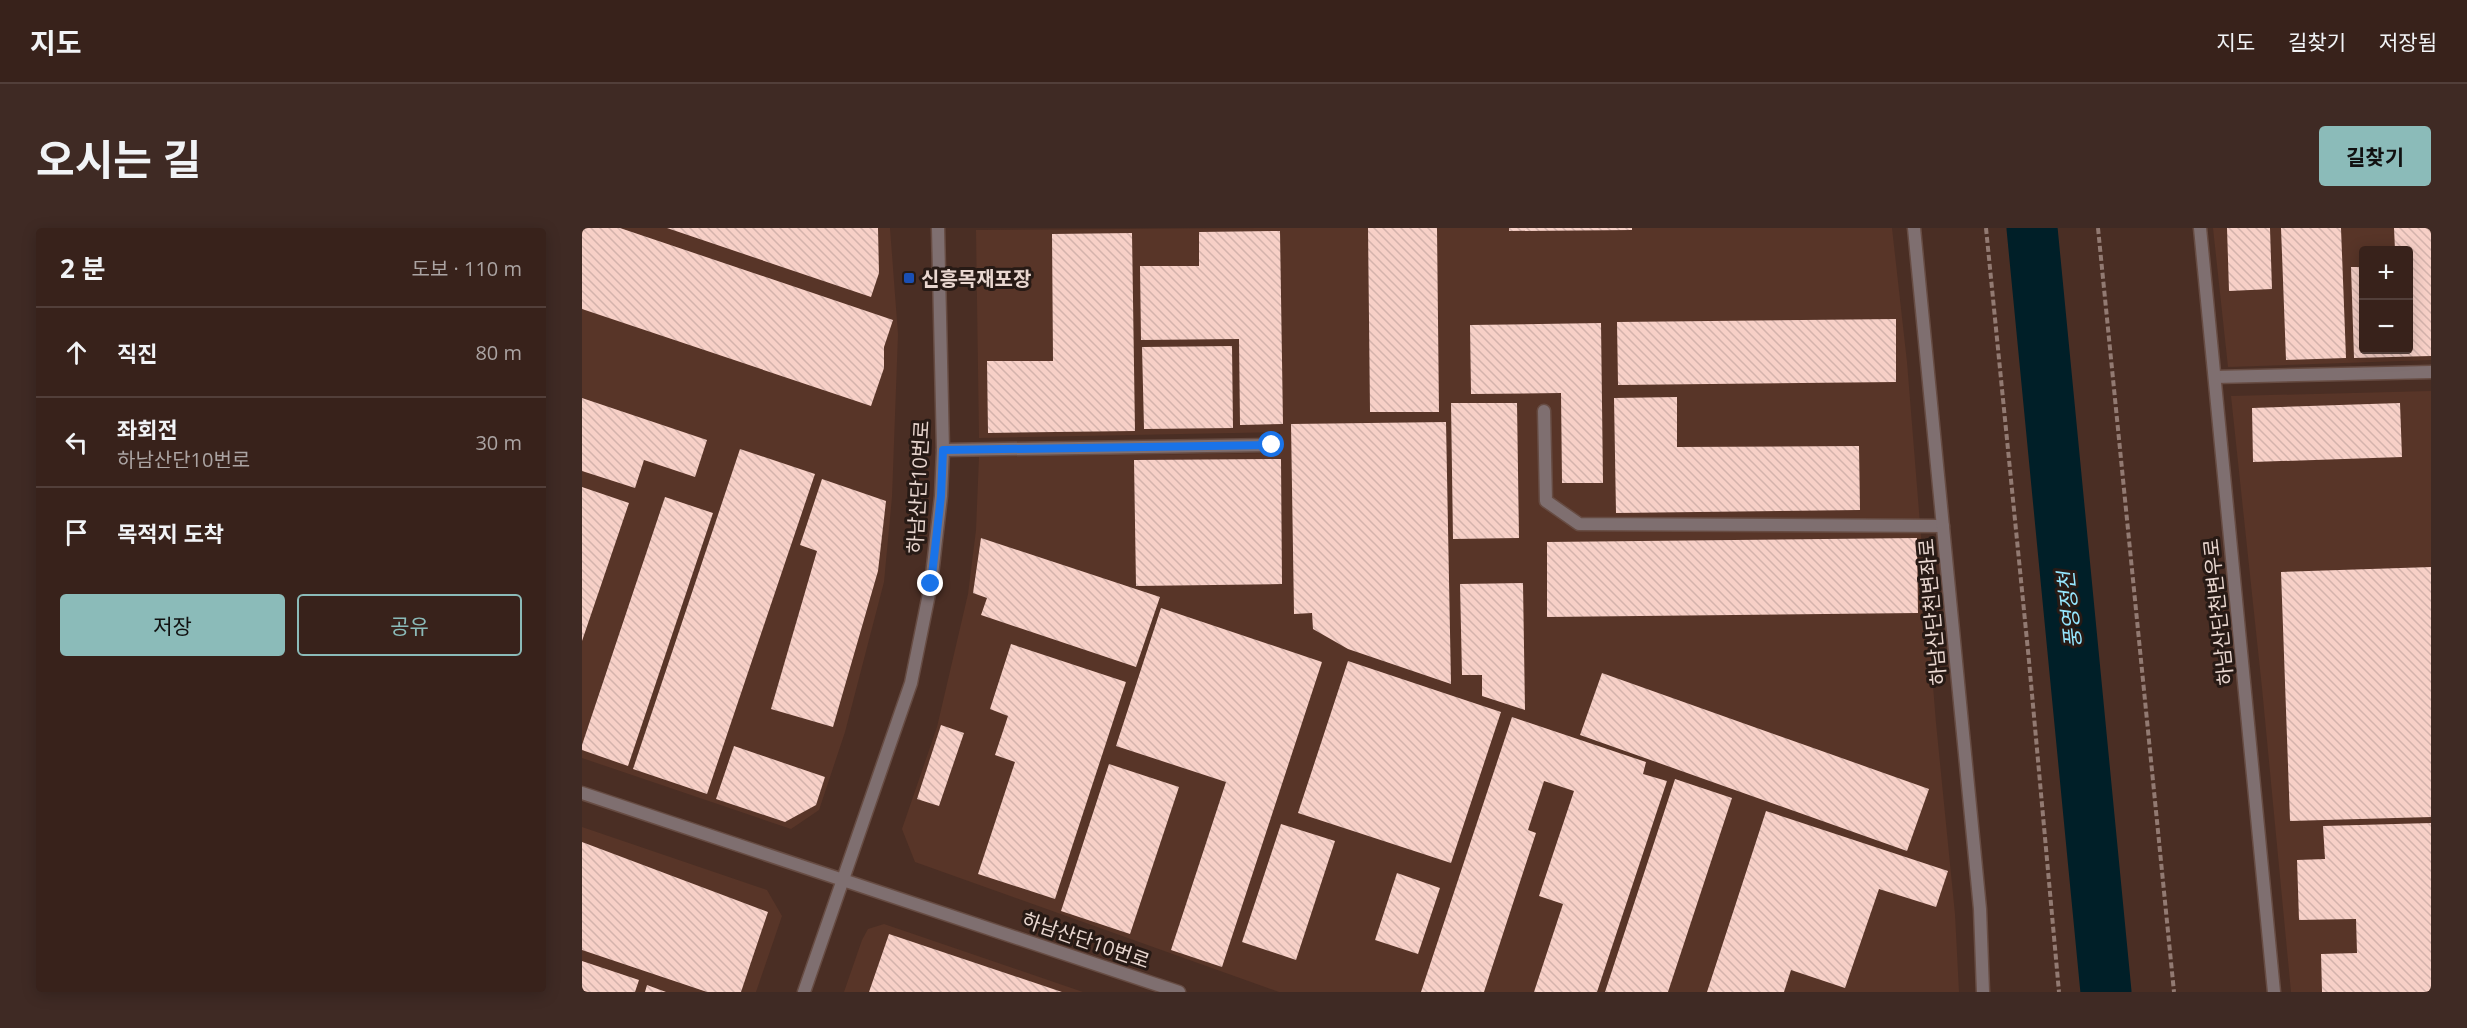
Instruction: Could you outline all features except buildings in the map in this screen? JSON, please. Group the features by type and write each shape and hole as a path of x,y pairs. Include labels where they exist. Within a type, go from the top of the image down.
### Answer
{"street":[{"name":"하남산단10번로","path":"843,878 911,683 931,584 941,496 943,450 938,228"},
{"name":"하남산단천변좌로","path":"1914,228 1980,909 1983,992"},
{"name":"하남산단천변우로","path":"2200,228 2274,992"},
{"path":"2215,377 2431,372"},
{"path":"1544,411 1546,501 1579,524 1943,525"},
{"path":"943,450 1272,445"},
{"name":"하남산단10번로","path":"582,793 843,878 1179,992"},
{"path":"804,992 843,878"}],"path":[{"path":"1986,228 2030,662 2059,992"},
{"path":"2098,228 2174,992"}],"shaded area":[{"path":"582,228 890,228 898,334 892,497 884,582 845,732 819,810 791,829 582,758"},
{"path":"1892,228 1907,362 1936,723 1955,914 1959,992 1279,992 915,862 902,829 937,727 968,594 976,530 979,457 1280,453 1280,432 979,438 976,230"},
{"path":"2213,228 2431,228 2431,360 2228,367"},
{"path":"2431,391 2431,992 2291,992 2231,396"},
{"path":"582,827 767,890 782,916 756,992 582,992"},
{"path":"884,924 1083,992 844,992 868,929"}],"waterway":[{"name":"풍영정천","path":"2032,228 2106,992"}],"place":[{"name":"신흥목재포장","path":"909,278"}],"route":[{"path":"931,584 941,496 943,450 1272,445"}]}
